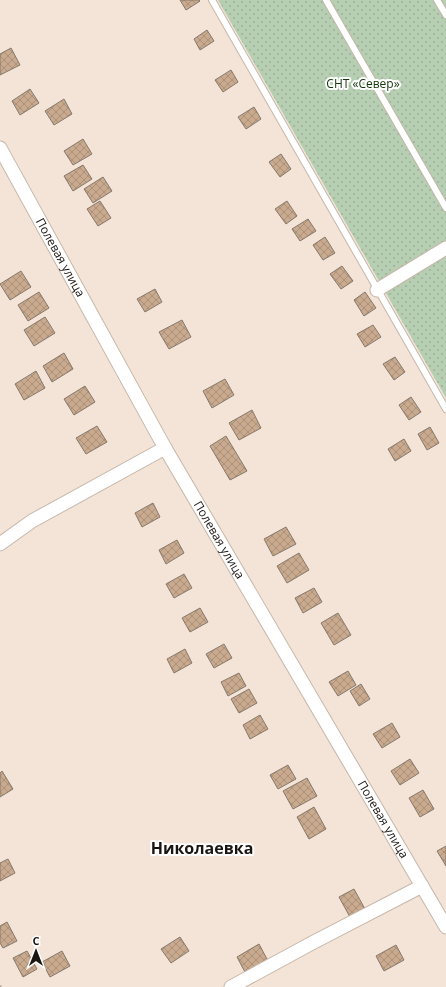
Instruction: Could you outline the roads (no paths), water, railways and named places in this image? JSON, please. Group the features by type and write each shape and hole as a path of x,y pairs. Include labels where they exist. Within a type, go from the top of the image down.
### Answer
{"street":[{"name":"Полевая улица","path":"0,148 165,448 446,927"},
{"path":"377,290 446,248"},
{"path":"0,544 32,521 165,448"},
{"path":"231,987 422,886"}],"lane":[{"path":"212,0 446,409"},
{"path":"326,0 446,208"},
{"path":"437,0 446,15"}],"district":[{"name":"Николаевка","path":"202,848"}],"park label":[{"name":"СНТ «Север»","path":"363,84"}]}
